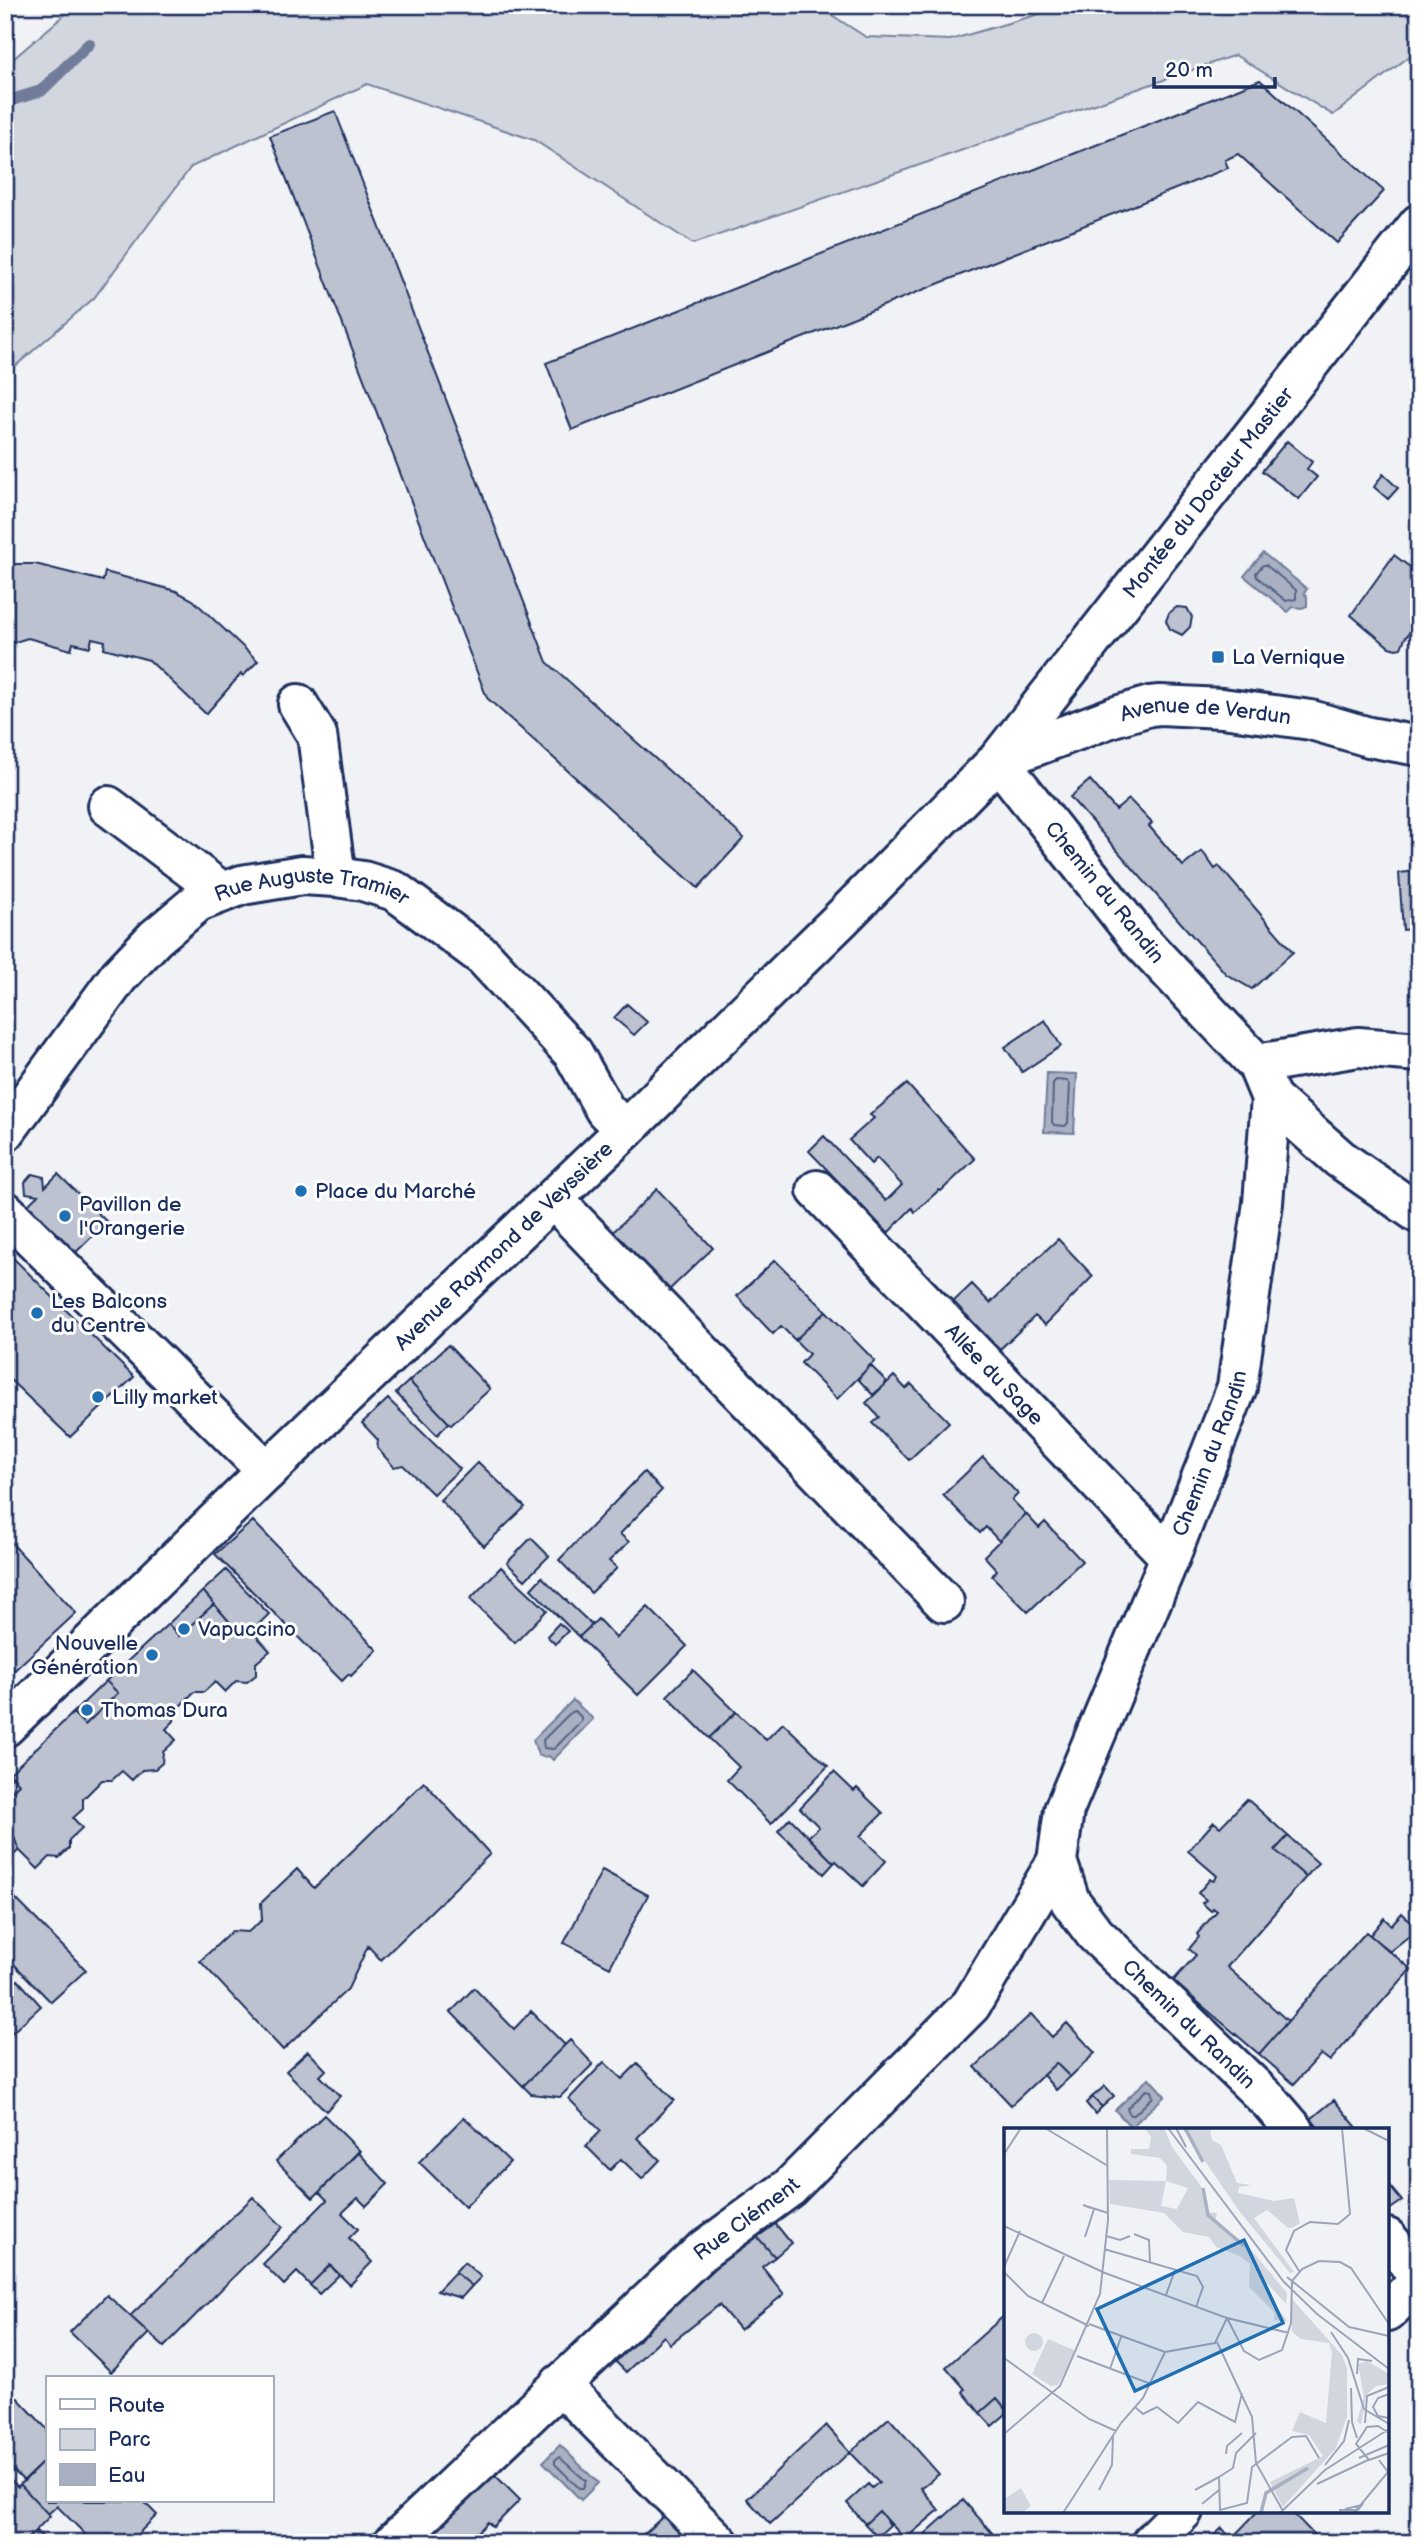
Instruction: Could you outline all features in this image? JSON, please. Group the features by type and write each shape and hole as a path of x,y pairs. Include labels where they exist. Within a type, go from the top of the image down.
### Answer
{"street":[{"name":"Montée du Docteur Mastier","path":"998,760 1419,224"},
{"path":"298,704 317,735 335,877"},
{"name":"Avenue de Verdun","path":"998,760 1113,717 1160,705 1223,708 1311,720 1369,737 1419,746"},
{"name":"Chemin du Randin","path":"998,760 1140,940 1264,1081 1263,1203 1237,1387 1170,1557 1064,1810 1057,1861 1070,1901 1095,1934 1270,2102 1292,2128"},
{"name":"Avenue Raymond de Veyssière","path":"5,1727 267,1471 625,1130 851,909 998,760"},
{"path":"108,806 222,892"},
{"name":"Rue Auguste Tramier","path":"9,1126 119,976 155,938 198,902 242,884 302,876 363,881 395,891 484,957 573,1053 605,1110 625,1130"},
{"path":"1419,1052 1358,1046 1264,1081 1340,1159 1419,1214"},
{"name":"Allée du Sage","path":"817,1190 1170,1557"},
{"path":"553,1199 944,1602"},
{"path":"5,1211 267,1471"},
{"name":"Rue Clément","path":"393,2543 701,2252 789,2188 971,2005 1057,1861"},
{"path":"1389,2240 1419,2275"},
{"path":"1389,2310 1419,2281"},
{"path":"560,2384 719,2543"},
{"path":"1151,2543 1181,2513"}],"green space":[{"path":"76,5 816,5 866,37 950,40 1070,5 1415,5 1419,14 1419,49 1333,115 1235,55 693,244 534,140 367,84 191,167 94,298 5,375 5,66"}],"water":[{"path":"1263,553 1307,589 1304,593 1307,606 1293,607 1288,612 1244,576"},
{"path":"1047,1073 1077,1074 1074,1133 1044,1132"},
{"path":"573,1700 593,1719 553,1760 549,1756 538,1755 533,1740"},
{"path":"1149,2078 1165,2096 1131,2127 1115,2110"},
{"path":"560,2445 598,2483 581,2500 543,2462"}],"building":[{"path":"1260,80 1384,191 1337,243 1238,154 1225,160 1228,168 572,430 546,363"},
{"path":"335,111 547,662 744,838 698,888 487,698 270,136"},
{"path":"1287,441 1312,462 1307,469 1317,477 1299,499 1262,471"},
{"path":"1383,474 1398,488 1388,499 1374,487"},
{"path":"1394,555 1419,574 1419,621 1405,638 1401,648 1396,649 1389,647 1351,615"},
{"path":"35,564 103,581 105,572 176,591 193,600 258,661 243,676 241,674 206,714 149,660 104,648 105,641 92,638 90,647 73,643 71,650 28,638 5,645 5,566"},
{"path":"1177,607 1187,608 1192,617 1190,627 1182,635 1170,629 1166,621 1169,613"},
{"path":"1090,780 1116,810 1129,799 1152,823 1149,826 1183,866 1202,851 1215,869 1219,866 1293,952 1252,989 1226,974 1070,797"},
{"path":"1419,871 1419,928 1403,930 1399,873"},
{"path":"627,1004 647,1022 634,1035 614,1018"},
{"path":"1045,1020 1061,1046 1022,1072 1005,1047"},
{"path":"907,1084 975,1159 915,1212 912,1208 888,1233 809,1151 824,1136 886,1201 902,1185 877,1158 871,1164 849,1140 874,1118 870,1115"},
{"name":"Pavillon de l'Orangerie","path":"32,1174 44,1177 45,1187 58,1174 107,1222 71,1257 24,1209 38,1195 26,1193 25,1182"},
{"path":"657,1189 713,1248 667,1292 611,1234"},
{"path":"1058,1239 1093,1276 1045,1325 1035,1316 999,1350 953,1302 972,1284 990,1303"},
{"name":"Les Balcons du Centre","path":"5,1250 134,1377 70,1437 5,1375"},
{"path":"775,1260 826,1311 795,1340 781,1326 773,1334 737,1296"},
{"path":"826,1311 875,1361 837,1399 801,1363 809,1354 795,1340"},
{"path":"448,1345 490,1389 451,1425 409,1381"},
{"path":"870,1365 887,1382 873,1395 858,1379"},
{"path":"894,1376 906,1389 911,1384 949,1422 909,1460 872,1423 879,1417 866,1403"},
{"path":"409,1381 449,1423 437,1435 396,1393"},
{"path":"388,1399 460,1469 433,1494 403,1465 394,1467 377,1448 378,1440 362,1423"},
{"path":"983,1457 1018,1494 1012,1500 1026,1514 999,1541 986,1527 980,1533 943,1495"},
{"path":"478,1462 525,1507 484,1546 440,1500"},
{"path":"644,1472 662,1490 620,1534 629,1542 609,1561 617,1568 591,1593 559,1560"},
{"path":"1026,1514 1039,1528 1045,1522 1082,1561 1028,1612 992,1576 997,1570 984,1556"},
{"path":"253,1521 377,1650 351,1676 349,1674 342,1681 215,1554"},
{"path":"5,1536 76,1613 5,1679"},
{"path":"531,1538 549,1556 525,1580 507,1563"},
{"path":"501,1567 547,1610 515,1643 470,1599"},
{"path":"226,1570 269,1614 252,1631 233,1626 203,1591"},
{"path":"542,1577 592,1625 579,1637 531,1589"},
{"path":"203,1591 214,1604 179,1636 168,1624"},
{"path":"214,1604 233,1626 252,1631 270,1651 256,1663 256,1675 247,1682 236,1681 225,1692 215,1682 204,1692 194,1692 175,1711 174,1721 166,1729 176,1740 163,1752 162,1763 155,1769 142,1770 132,1780 122,1771 112,1780 102,1780 83,1799 83,1809 73,1818 82,1828 69,1840 69,1848 59,1858 50,1857 38,1869 19,1850 14,1837 5,1827 5,1798 19,1784 10,1773 73,1713 85,1725 118,1693 106,1681 168,1624 179,1636"},
{"path":"648,1607 687,1646 638,1695 579,1637 598,1619 616,1638"},
{"path":"559,1623 568,1631 555,1644 547,1636"},
{"path":"693,1670 736,1712 709,1738 667,1696"},
{"path":"106,1681 118,1693 85,1725 73,1713"},
{"path":"736,1712 766,1740 783,1723 828,1766 771,1824 727,1780 739,1767 709,1738"},
{"path":"834,1772 854,1791 857,1788 883,1813 860,1836 886,1861 863,1886 836,1861 834,1863 808,1837 819,1827 800,1808"},
{"path":"13,1776 19,1784 5,1798 5,1784"},
{"path":"424,1782 490,1854 381,1960 368,1946 348,1989 283,2050 200,1961 232,1931 248,1932 262,1920 261,1903 297,1869 314,1888"},
{"path":"1247,1799 1288,1836 1275,1850 1306,1877 1227,1967 1288,2021 1259,2054 1173,1981 1196,1955 1189,1949 1199,1937 1197,1934 1217,1911 1213,1908 1211,1911 1202,1903 1206,1900 1198,1893 1210,1879 1213,1881 1217,1876 1188,1851 1214,1822 1220,1827"},
{"path":"790,1818 834,1863 824,1874 778,1831"},
{"path":"5,1827 14,1837 19,1850 5,1864"},
{"path":"1288,1836 1318,1863 1306,1877 1275,1850"},
{"path":"602,1870 648,1895 610,1967 564,1943"},
{"path":"15,1898 86,1970 51,2002 5,1955 5,1908"},
{"path":"1402,1913 1418,1929 1389,1952 1370,1935 1384,1918 1391,1925"},
{"path":"1366,1932 1411,1969 1330,2061 1321,2054 1294,2084 1259,2054"},
{"path":"18,1980 41,2006 5,2039 5,1991"},
{"path":"474,1988 514,2029 531,2011 565,2045 523,2086 451,2012"},
{"path":"1031,2014 1052,2037 1067,2023 1095,2053 1070,2077 1056,2063 1011,2105 975,2067"},
{"path":"570,2040 593,2064 560,2097 531,2094 523,2086"},
{"path":"308,2051 326,2070 320,2076 340,2096 326,2111 286,2071"},
{"path":"604,2062 622,2079 637,2064 674,2100 637,2138 660,2160 642,2179 621,2159 610,2170 586,2146 601,2131 569,2099"},
{"path":"1056,2063 1070,2077 1056,2090 1043,2075"},
{"path":"1105,2086 1114,2096 1102,2107 1092,2097"},
{"path":"1092,2097 1102,2107 1095,2114 1086,2103"},
{"path":"1334,2100 1357,2128 1318,2128 1311,2119"},
{"path":"324,2115 360,2151 313,2198 276,2161"},
{"path":"464,2117 510,2162 465,2207 419,2162"},
{"path":"358,2152 388,2184 366,2206 358,2198 342,2213 358,2229 349,2238 372,2262 350,2285 330,2265 310,2285 297,2272 284,2285 263,2264 327,2200 319,2192"},
{"path":"1389,2185 1402,2201 1389,2210"},
{"path":"253,2197 283,2227 164,2347 130,2316"},
{"path":"770,2217 791,2243 775,2257 752,2231"},
{"path":"752,2231 775,2257 762,2267 784,2294 740,2330 719,2305 670,2344 664,2336 626,2372 610,2356"},
{"path":"464,2262 481,2277 472,2286 455,2272"},
{"path":"330,2265 339,2275 319,2294 310,2285"},
{"path":"455,2272 472,2286 461,2298 437,2291"},
{"path":"107,2295 149,2333 111,2372 70,2332"},
{"path":"1004,2316 1004,2407 997,2398 980,2413 963,2392 965,2389 946,2367"},
{"path":"10,2390 46,2428 46,2459 24,2481 5,2462 5,2395"},
{"path":"997,2398 1004,2407 1004,2416 992,2426 980,2413"},
{"path":"889,2418 939,2474 921,2488 939,2510 905,2539 879,2511 865,2524 847,2503 868,2484 872,2488 879,2482 850,2452"},
{"path":"826,2425 850,2452 770,2524 747,2499"},
{"path":"46,2459 46,2502 144,2502 157,2515 129,2543 78,2543 86,2535 57,2506 48,2514 20,2484"},
{"path":"492,2472 520,2500 493,2527 488,2522 467,2543 422,2543"},
{"path":"5,2474 18,2487 20,2484 50,2516 23,2543 5,2543"},
{"path":"963,2500 1001,2543 933,2543 925,2534"},
{"path":"879,2511 890,2525 877,2537 865,2524"},
{"path":"1256,2513 1293,2513 1317,2538 1312,2543 1235,2543 1232,2538"},
{"path":"666,2514 693,2543 639,2543 637,2540"},
{"path":"1222,2528 1235,2543 1206,2543"},
{"path":"36,2531 49,2543 23,2543"}],"waterway":[{"path":"5,102 41,91 89,44"}],"place":[{"name":"La Vernique","path":"1218,657"},
{"name":"Place du Marché","path":"301,1191"},
{"name":"Pavillon de l'Orangerie","path":"65,1216"},
{"name":"Les Balcons du Centre","path":"37,1313"},
{"name":"Lilly market","path":"98,1397"},
{"name":"Vapuccino","path":"184,1629"},
{"name":"Nouvelle Génération","path":"152,1655"},
{"name":"Thomas Dura","path":"87,1710"}]}
